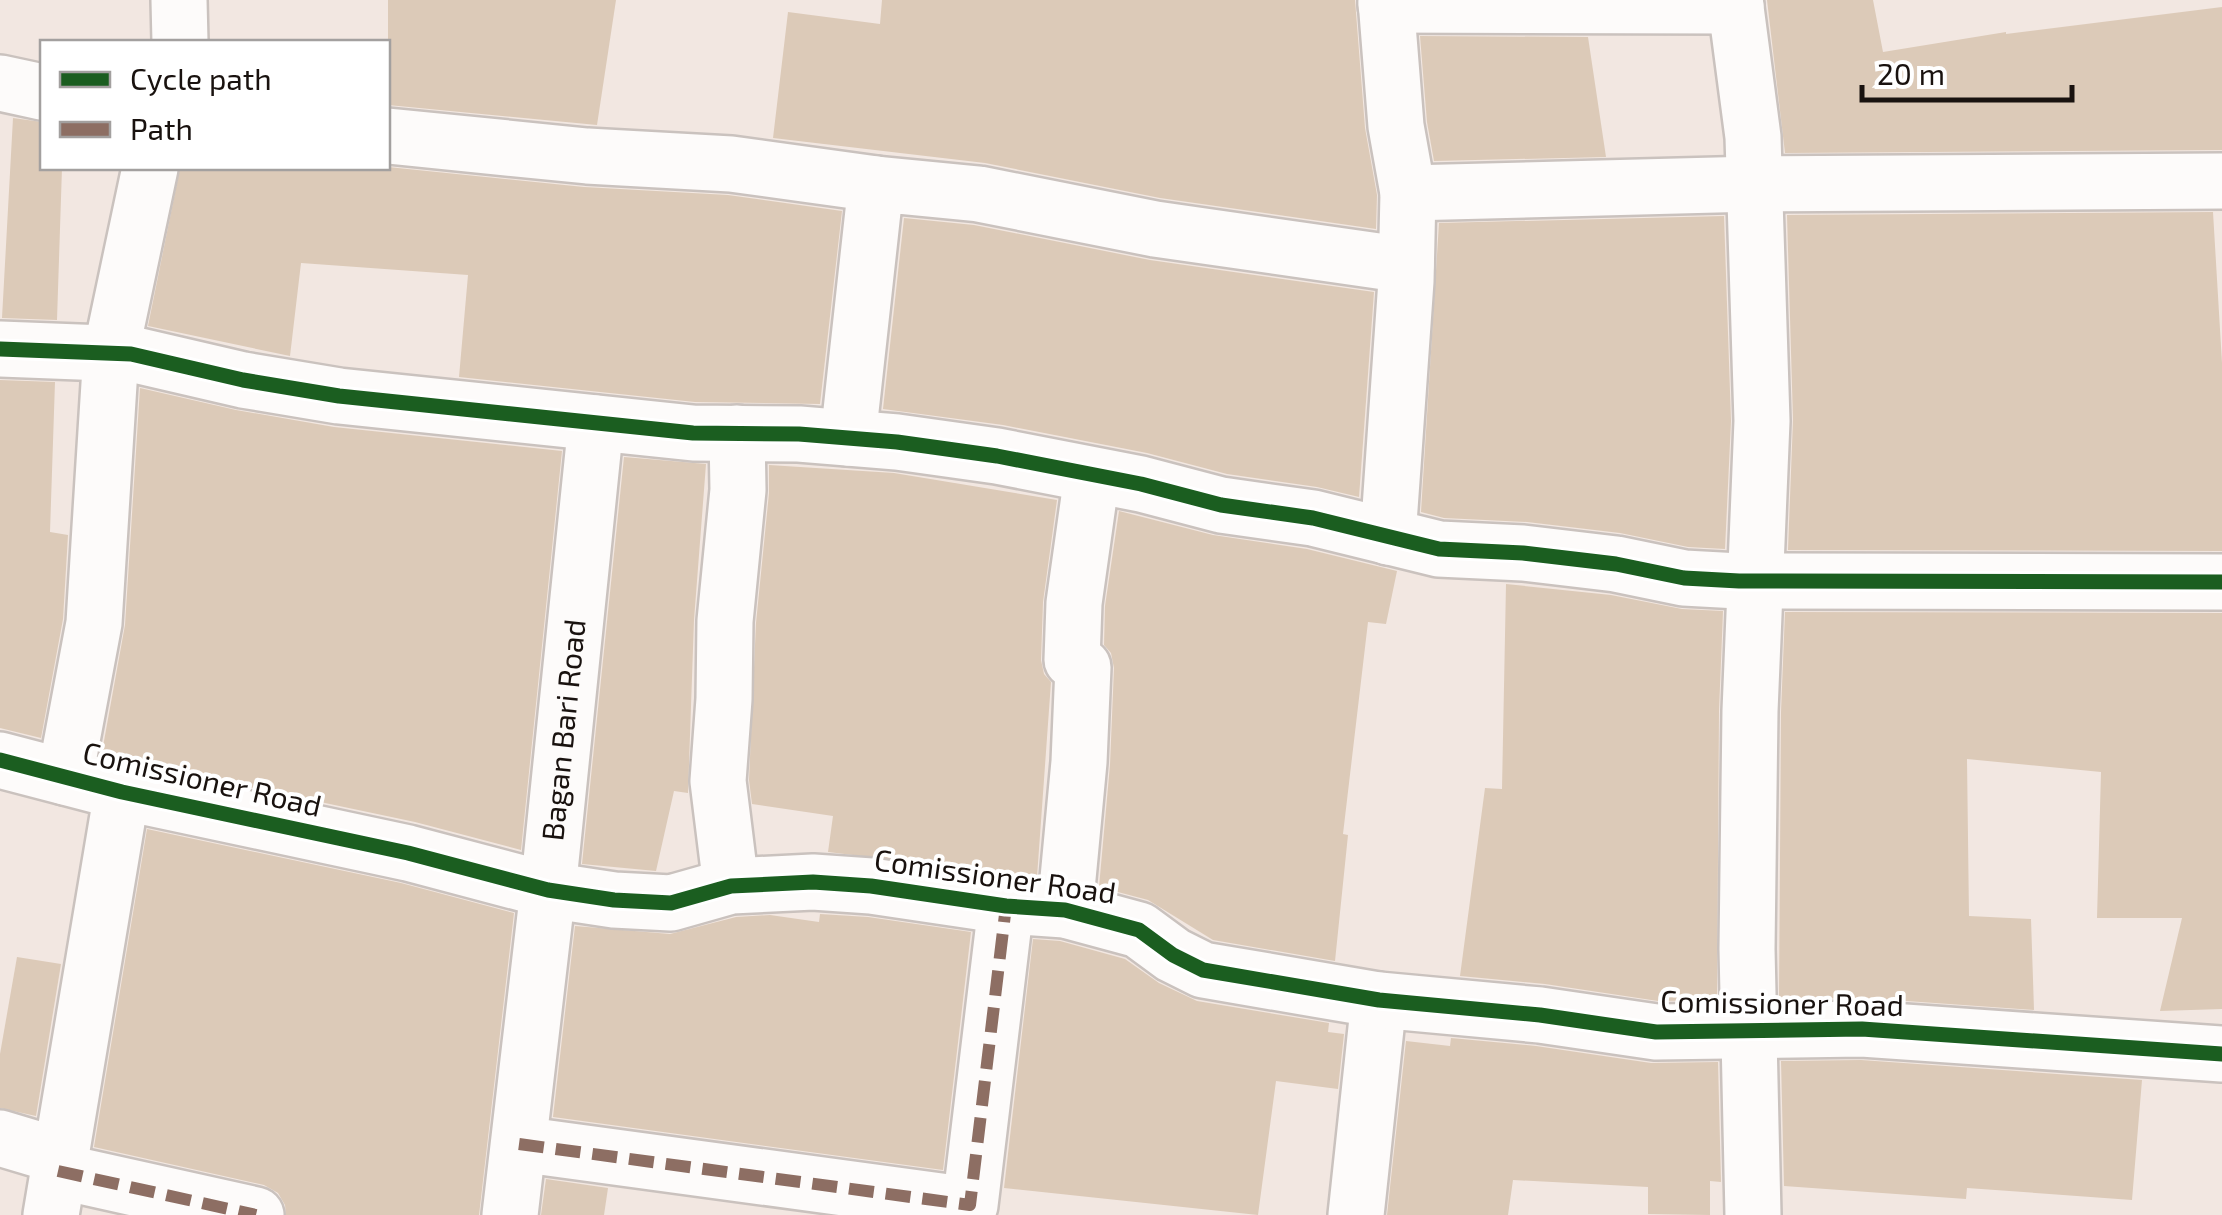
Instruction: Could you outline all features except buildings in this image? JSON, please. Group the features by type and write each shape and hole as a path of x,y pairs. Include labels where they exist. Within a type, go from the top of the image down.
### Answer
{"street":[{"path":"179,0 180,40"},
{"path":"1388,536 1408,193 1396,126 1386,2 1735,3 1753,136 1762,421 1748,858 1753,1215"},
{"path":"0,84 40,92"},
{"path":"390,136 587,156 731,164 979,194 1155,229 1406,264"},
{"path":"66,778 94,624 111,352 150,170"},
{"path":"1408,193 1755,184 2222,181"},
{"path":"848,438 876,184"},
{"path":"0,349 132,354 243,380 339,396 694,433 848,438 998,456 1141,484 1221,505 1313,518 1439,548 1616,564 1684,578 2222,582"},
{"name":"Bagan Bari Road","path":"510,1215 596,423"},
{"path":"731,886 718,781 724,621 738,490 737,433"},
{"path":"1065,910 1079,762 1083,667 1072,660 1074,603 1092,476"},
{"name":"Comissioner Road","path":"0,760 122,792 408,853 548,890 614,900 671,902 731,886 813,882 871,886 1006,906 1065,910 1139,930 1172,956 1203,970 1379,1000 1540,1015 1656,1032 1862,1029 2222,1054"},
{"path":"56,1181 122,792"},
{"path":"518,1144 970,1205 1006,906"},
{"path":"1356,1215 1379,1000"},
{"path":"0,1138 56,1181 256,1215"}],"marked path":[{"path":"519,1144 970,1205 1006,906"},
{"path":"58,1171 256,1215"}],"cycle path":[{"path":"0,349 131,354 243,380 339,396 693,433 799,434 897,442 997,456 1141,484 1221,505 1313,518 1439,549 1523,553 1616,564 1684,578 2222,582"},
{"path":"0,760 122,792 408,853 548,890 614,900 671,903 731,886 813,882 871,886 1006,906 1065,910 1139,930 1173,955 1203,970 1379,1000 1540,1015 1656,1032 1862,1029 2222,1054"}]}
